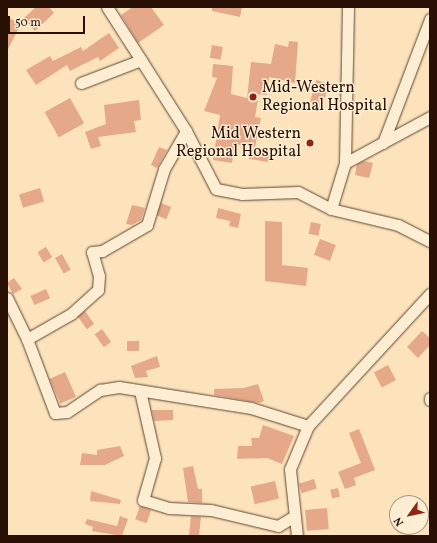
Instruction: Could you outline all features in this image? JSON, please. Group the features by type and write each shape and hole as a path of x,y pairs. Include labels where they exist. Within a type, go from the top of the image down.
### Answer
{"street":[{"path":"107,7 186,131 216,189 242,194 298,192 331,209 398,225 430,241"},
{"path":"331,209 345,162 348,7"},
{"path":"383,143 430,19"},
{"path":"81,83 141,60"},
{"path":"345,162 430,117"},
{"path":"27,339 71,314 98,290 99,276 92,252 102,251 147,225 164,169 186,131"},
{"path":"297,536 293,517 290,469 308,426 430,294"},
{"path":"7,298 27,339 55,413 67,412 100,390 119,387 251,408 308,426"},
{"path":"140,391 155,458 143,500 169,508 211,510 278,526 293,517"}],"building":[{"path":"36,7 49,7 54,13 35,31 24,18"},
{"path":"133,7 151,7 164,25 138,43 121,15"},
{"path":"212,7 242,7 240,17 212,11"},
{"path":"7,17 21,24 7,51"},
{"path":"109,33 119,48 100,61 98,57 70,71 67,65 36,85 26,70 50,56 53,61 81,47 83,51"},
{"path":"289,41 298,42 295,83 269,77 267,95 259,94 255,117 261,118 255,147 235,144 232,163 213,160 220,115 204,111 217,78 212,77 213,64 233,66 231,94 247,98 251,62 271,64 275,44 288,47"},
{"path":"212,45 223,47 221,60 210,58"},
{"path":"316,80 330,84 320,109 309,106"},
{"path":"70,98 84,123 59,137 45,112"},
{"path":"139,100 141,120 134,121 136,132 98,137 101,146 91,149 85,132 106,124 104,105"},
{"path":"159,147 167,150 157,168 151,165"},
{"path":"250,151 270,154 269,162 249,159"},
{"path":"364,161 373,163 369,178 355,175 357,164"},
{"path":"40,188 44,201 23,208 19,194"},
{"path":"161,203 171,207 166,219 156,215"},
{"path":"132,205 145,208 141,220 132,225 126,224"},
{"path":"218,208 241,214 238,228 229,226 230,221 216,218"},
{"path":"265,221 282,222 282,265 308,268 306,286 265,281"},
{"path":"311,222 321,224 319,236 309,234"},
{"path":"320,239 336,245 330,261 314,255"},
{"path":"46,247 52,257 44,262 37,252"},
{"path":"62,254 71,270 64,274 55,258"},
{"path":"14,278 22,289 13,294 7,283"},
{"path":"46,289 50,298 35,305 30,296"},
{"path":"85,311 94,324 87,329 78,316"},
{"path":"102,329 111,342 104,347 95,334"},
{"path":"422,331 430,338 430,345 418,358 407,347"},
{"path":"127,341 139,341 139,351 127,351"},
{"path":"157,356 160,367 146,371 148,377 135,378 131,366"},
{"path":"388,365 396,380 382,388 374,373"},
{"path":"65,372 76,397 60,404 49,379"},
{"path":"258,384 264,401 259,403 214,395 214,389 244,388"},
{"path":"152,410 173,410 173,420 154,421"},
{"path":"263,425 294,436 282,464 267,458 237,459 238,446 252,446 251,438 259,438"},
{"path":"359,429 375,470 354,478 356,485 345,489 338,472 361,463 349,433"},
{"path":"120,446 124,456 105,465 80,465 82,453 97,455 97,450"},
{"path":"193,466 198,489 202,489 202,503 188,502 183,468"},
{"path":"314,479 317,489 302,493 299,484"},
{"path":"275,481 279,499 255,504 251,487"},
{"path":"338,488 340,497 332,499 330,490"},
{"path":"91,491 121,500 120,504 90,501"},
{"path":"140,506 151,510 146,523 135,519"},
{"path":"327,508 329,529 307,531 305,510"},
{"path":"120,516 128,519 122,536 92,531 93,527 85,524 87,519 117,526"},
{"path":"191,516 201,517 199,536 189,536"}],"place":[{"name":"Mid-Western Regional Hospital","path":"253,97"},
{"name":"Mid Western Regional Hospital","path":"310,143"}]}
